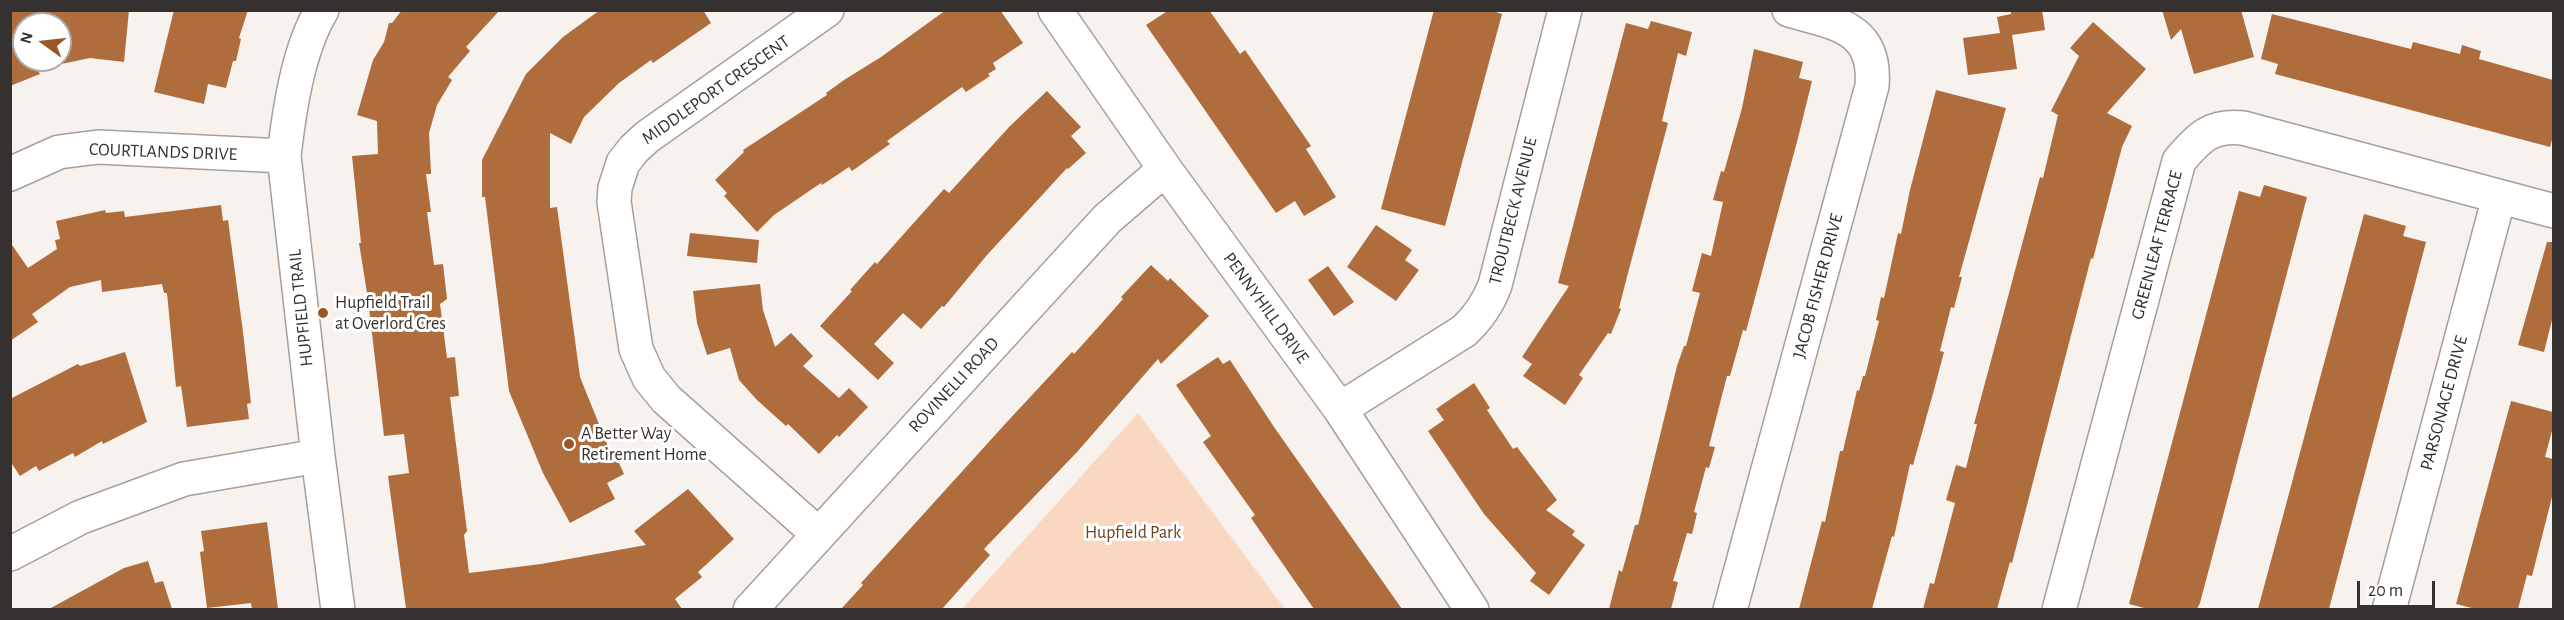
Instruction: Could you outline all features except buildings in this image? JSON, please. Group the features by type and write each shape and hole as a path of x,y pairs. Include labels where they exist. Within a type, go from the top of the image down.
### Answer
{"street":[{"name":"HUPFIELD TRAIL","path":"322,10 302,61 289,116 284,156 338,609"},
{"name":"MIDDLEPORT CRESCENT","path":"817,533 666,399 649,378 636,348 614,202 615,188 623,163 640,143 827,10"},
{"name":"PENNYHILL DRIVE","path":"1055,10 1165,169 1340,409 1472,609"},
{"name":"TROUTBECK AVENUE","path":"1340,409 1464,331 1478,318 1488,303 1495,285 1565,10"},
{"name":"JACOB FISHER DRIVE","path":"1730,609 1872,86 1870,59 1856,35 1833,21 1789,10"},
{"name":"GREENLEAF TERRACE","path":"2059,609 2179,161 2197,141 2208,133 2222,128 2243,128 2553,211"},
{"name":"COURTLANDS DRIVE","path":"10,174 59,152 98,147 284,156"},
{"name":"ROVINELLI ROAD","path":"750,609 817,533 1107,219 1165,169"},
{"name":"PARSONAGE DRIVE","path":"2390,609 2499,197"},
{"path":"10,554 81,516 184,479 318,456"}],"green space":[{"name":"Hupfield Park","path":"1138,413 1285,609 962,609"}],"place":[{"name":"Hupfield Trail at Overlord Cres","path":"323,313"},
{"name":"A Better Way Retirement Home","path":"569,444"}]}
